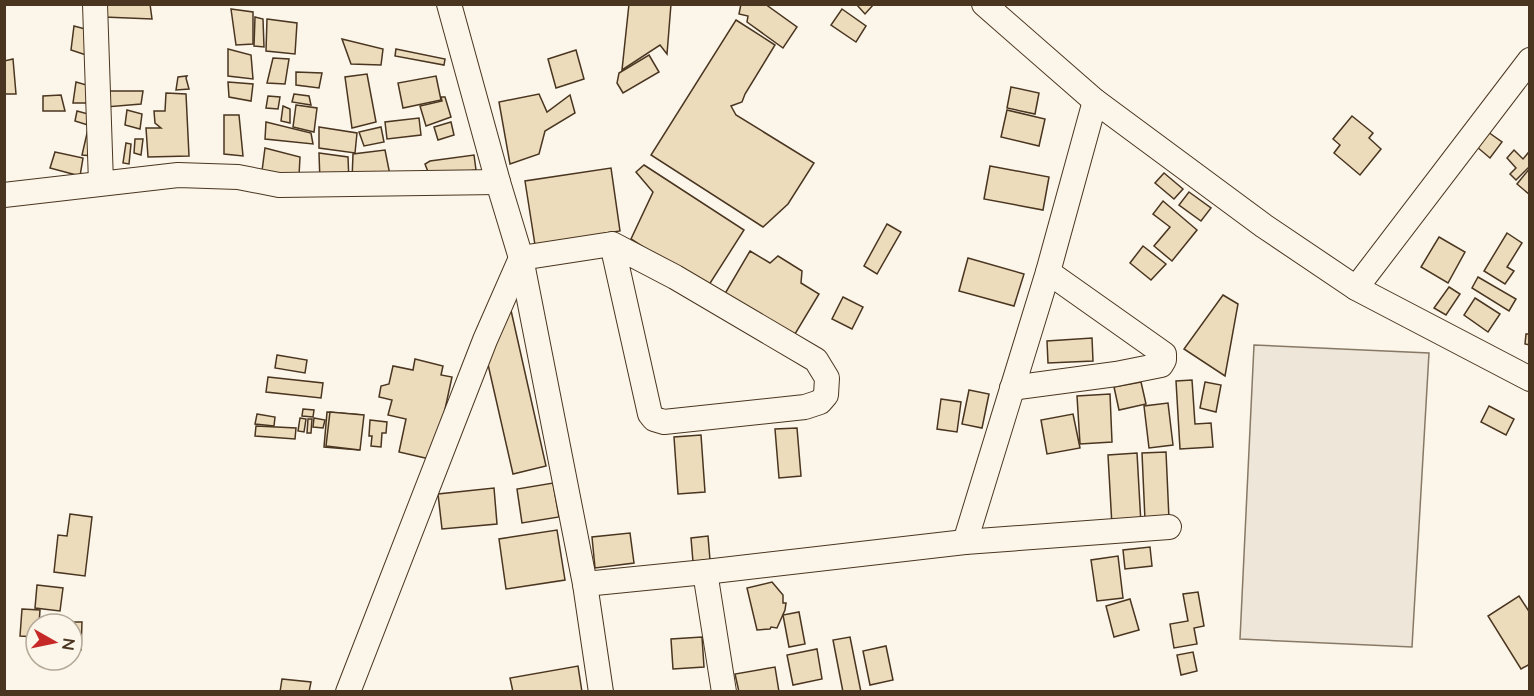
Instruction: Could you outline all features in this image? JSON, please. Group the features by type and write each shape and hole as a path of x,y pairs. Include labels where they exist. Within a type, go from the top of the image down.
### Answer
{"street":[{"path":"95,4 101,183"},
{"path":"450,4 521,258 585,584 601,692"},
{"path":"984,4 1095,101 1264,226 1356,288 1530,379"},
{"path":"1356,288 1530,60"},
{"path":"965,542 1048,272 1095,101"},
{"path":"4,195 178,175 238,177 279,185 498,182"},
{"path":"521,258 612,244 675,277 816,360 827,378 826,395 820,402 805,407 664,422 654,419 650,414 612,244"},
{"path":"348,692 485,340 521,258"},
{"path":"1012,388 1116,374 1161,365 1164,360 1164,354 1048,272"},
{"path":"585,584 965,542 1168,527"},
{"path":"705,572 724,692"}],"shaded area":[{"path":"1254,345 1429,353 1412,647 1240,639"}],"building":[{"path":"104,4 150,4 152,19 104,17"},
{"path":"629,4 671,4 667,54 660,45 622,70"},
{"path":"741,4 765,4 797,27 783,48 747,22 748,16 739,14"},
{"path":"856,4 874,4 865,14"},
{"path":"231,9 253,12 253,44 236,45"},
{"path":"842,9 866,26 856,42 831,25"},
{"path":"255,17 263,19 264,47 254,46"},
{"path":"267,19 297,23 295,54 266,51"},
{"path":"736,20 775,45 742,102 731,106 736,115 814,163 788,204 763,227 651,155"},
{"path":"74,26 89,30 86,55 71,50"},
{"path":"342,39 383,49 381,65 351,64"},
{"path":"228,49 251,55 253,79 228,76"},
{"path":"396,49 445,59 444,65 395,56"},
{"path":"576,50 584,79 556,88 548,59"},
{"path":"649,55 659,72 623,93 617,83 619,73"},
{"path":"273,58 289,59 285,84 267,83"},
{"path":"13,59 16,94 4,94 4,61"},
{"path":"296,72 322,73 319,88 296,85"},
{"path":"367,74 376,122 352,128 345,77"},
{"path":"187,76 189,89 176,90 178,77"},
{"path":"436,76 441,100 403,108 398,83"},
{"path":"76,82 90,86 88,103 73,103"},
{"path":"228,82 253,84 251,101 229,97"},
{"path":"1011,87 1039,93 1035,114 1007,108"},
{"path":"110,91 143,91 141,104 106,107"},
{"path":"166,93 186,94 189,156 148,157 146,128 161,128 155,123 154,111 165,111"},
{"path":"294,94 309,96 311,105 292,102"},
{"path":"539,94 547,112 570,95 575,113 545,131 539,154 510,164 499,102"},
{"path":"61,95 65,111 43,111 43,96"},
{"path":"268,96 280,97 278,109 266,108"},
{"path":"441,97 445,97 451,117 426,126 420,106 442,101"},
{"path":"296,105 317,108 314,132 293,127"},
{"path":"283,106 290,109 290,123 281,121"},
{"path":"127,110 142,114 140,129 125,125"},
{"path":"1007,110 1045,119 1039,146 1001,137"},
{"path":"77,111 92,115 91,126 75,121"},
{"path":"224,115 239,115 243,156 224,154"},
{"path":"1352,116 1373,133 1369,138 1381,149 1360,175 1334,153 1340,145 1333,139"},
{"path":"419,118 421,135 387,139 385,122"},
{"path":"266,122 311,133 313,144 265,139"},
{"path":"451,122 454,135 438,140 434,127"},
{"path":"319,127 357,133 355,153 319,148"},
{"path":"381,127 384,142 364,146 359,132"},
{"path":"88,129 93,156 82,155"},
{"path":"1488,132 1502,142 1490,158 1477,147"},
{"path":"135,139 143,139 141,155 134,153"},
{"path":"126,143 131,144 129,164 123,163"},
{"path":"265,148 300,157 299,176 262,171"},
{"path":"385,150 390,175 352,180 353,154"},
{"path":"1514,150 1523,159 1528,153 1530,154 1530,166 1516,180 1510,174 1516,168 1507,158"},
{"path":"55,152 83,158 80,176 50,168"},
{"path":"319,153 348,157 349,182 320,182"},
{"path":"474,155 476,170 430,177 425,164 430,161"},
{"path":"644,165 744,230 707,288 631,239 653,192 636,172"},
{"path":"990,166 1049,177 1043,210 984,199"},
{"path":"611,168 620,231 535,245 525,181"},
{"path":"1530,168 1530,195 1517,184"},
{"path":"1164,173 1183,189 1174,199 1155,183"},
{"path":"1189,192 1211,208 1201,221 1179,205"},
{"path":"1163,201 1197,230 1172,261 1154,246 1170,227 1153,214"},
{"path":"887,224 901,232 877,274 864,266"},
{"path":"1507,233 1522,243 1507,267 1514,271 1505,284 1484,271"},
{"path":"1439,237 1465,252 1448,283 1421,267"},
{"path":"1143,246 1166,264 1151,280 1130,263"},
{"path":"750,251 770,263 778,256 802,271 801,283 819,294 792,339 723,297"},
{"path":"968,258 1024,274 1014,306 959,291"},
{"path":"1478,277 1516,299 1509,311 1472,288"},
{"path":"1449,287 1460,294 1446,315 1434,308"},
{"path":"1223,295 1238,304 1225,376 1184,349"},
{"path":"843,297 863,307 852,329 832,319"},
{"path":"1475,298 1500,314 1488,332 1464,315"},
{"path":"510,306 546,466 513,474 487,360"},
{"path":"1526,334 1530,334 1530,345 1525,344"},
{"path":"1092,338 1093,361 1048,363 1047,341"},
{"path":"277,355 307,360 305,373 275,368"},
{"path":"415,359 443,366 441,375 452,377 434,460 399,452 406,419 388,415 392,400 379,397 381,386 389,384 393,366 413,370"},
{"path":"268,377 323,383 321,398 266,392"},
{"path":"1192,380 1195,424 1211,423 1213,447 1180,449 1176,381"},
{"path":"1141,382 1146,404 1119,410 1114,387"},
{"path":"1205,382 1221,385 1216,412 1200,408"},
{"path":"969,390 989,394 982,428 962,424"},
{"path":"1110,394 1112,442 1080,444 1077,396"},
{"path":"941,399 961,402 957,432 937,429"},
{"path":"1168,403 1173,445 1149,448 1144,406"},
{"path":"1489,406 1514,419 1506,435 1481,422"},
{"path":"303,409 314,410 313,417 302,416"},
{"path":"327,412 362,415 359,450 324,447"},
{"path":"330,412 364,415 360,450 326,446"},
{"path":"257,414 275,417 274,426 255,424"},
{"path":"1073,414 1080,448 1047,454 1041,420"},
{"path":"300,418 306,419 304,432 298,431"},
{"path":"314,418 325,420 323,428 313,427"},
{"path":"308,419 312,419 311,433 307,433"},
{"path":"370,420 387,422 386,433 382,433 381,447 371,446"},
{"path":"256,426 296,428 295,439 255,436"},
{"path":"797,428 801,476 779,478 775,429"},
{"path":"701,435 705,492 678,494 674,437"},
{"path":"1166,452 1169,519 1145,520 1142,453"},
{"path":"1137,453 1141,524 1112,526 1108,455"},
{"path":"553,483 559,517 522,523 517,489"},
{"path":"494,488 497,524 442,529 438,494"},
{"path":"70,514 92,517 85,576 54,572 58,535 67,536"},
{"path":"557,530 565,580 506,589 499,539"},
{"path":"630,533 634,563 595,568 592,537"},
{"path":"708,536 710,560 693,562 691,538"},
{"path":"1150,547 1152,566 1125,569 1123,550"},
{"path":"1118,556 1123,598 1097,601 1091,560"},
{"path":"772,582 783,595 783,603 786,603 785,610 777,628 757,630 747,588"},
{"path":"37,585 63,588 60,611 35,608"},
{"path":"1198,592 1204,626 1194,628 1197,644 1174,648 1170,624 1188,621 1183,594"},
{"path":"1519,596 1530,613 1530,664 1521,669 1488,616"},
{"path":"1130,599 1139,630 1114,637 1106,606"},
{"path":"22,609 40,610 40,612 24,612 24,636 20,636"},
{"path":"799,612 805,644 789,647 783,615"},
{"path":"702,637 704,667 673,669 671,639"},
{"path":"850,637 861,692 843,692 833,640"},
{"path":"886,646 893,680 870,685 863,651"},
{"path":"817,649 822,679 793,685 787,655"},
{"path":"1193,652 1197,671 1181,675 1177,655"},
{"path":"578,666 582,692 513,692 510,678"},
{"path":"775,667 779,692 739,692 735,674"},
{"path":"282,679 311,682 309,692 280,692"}]}
